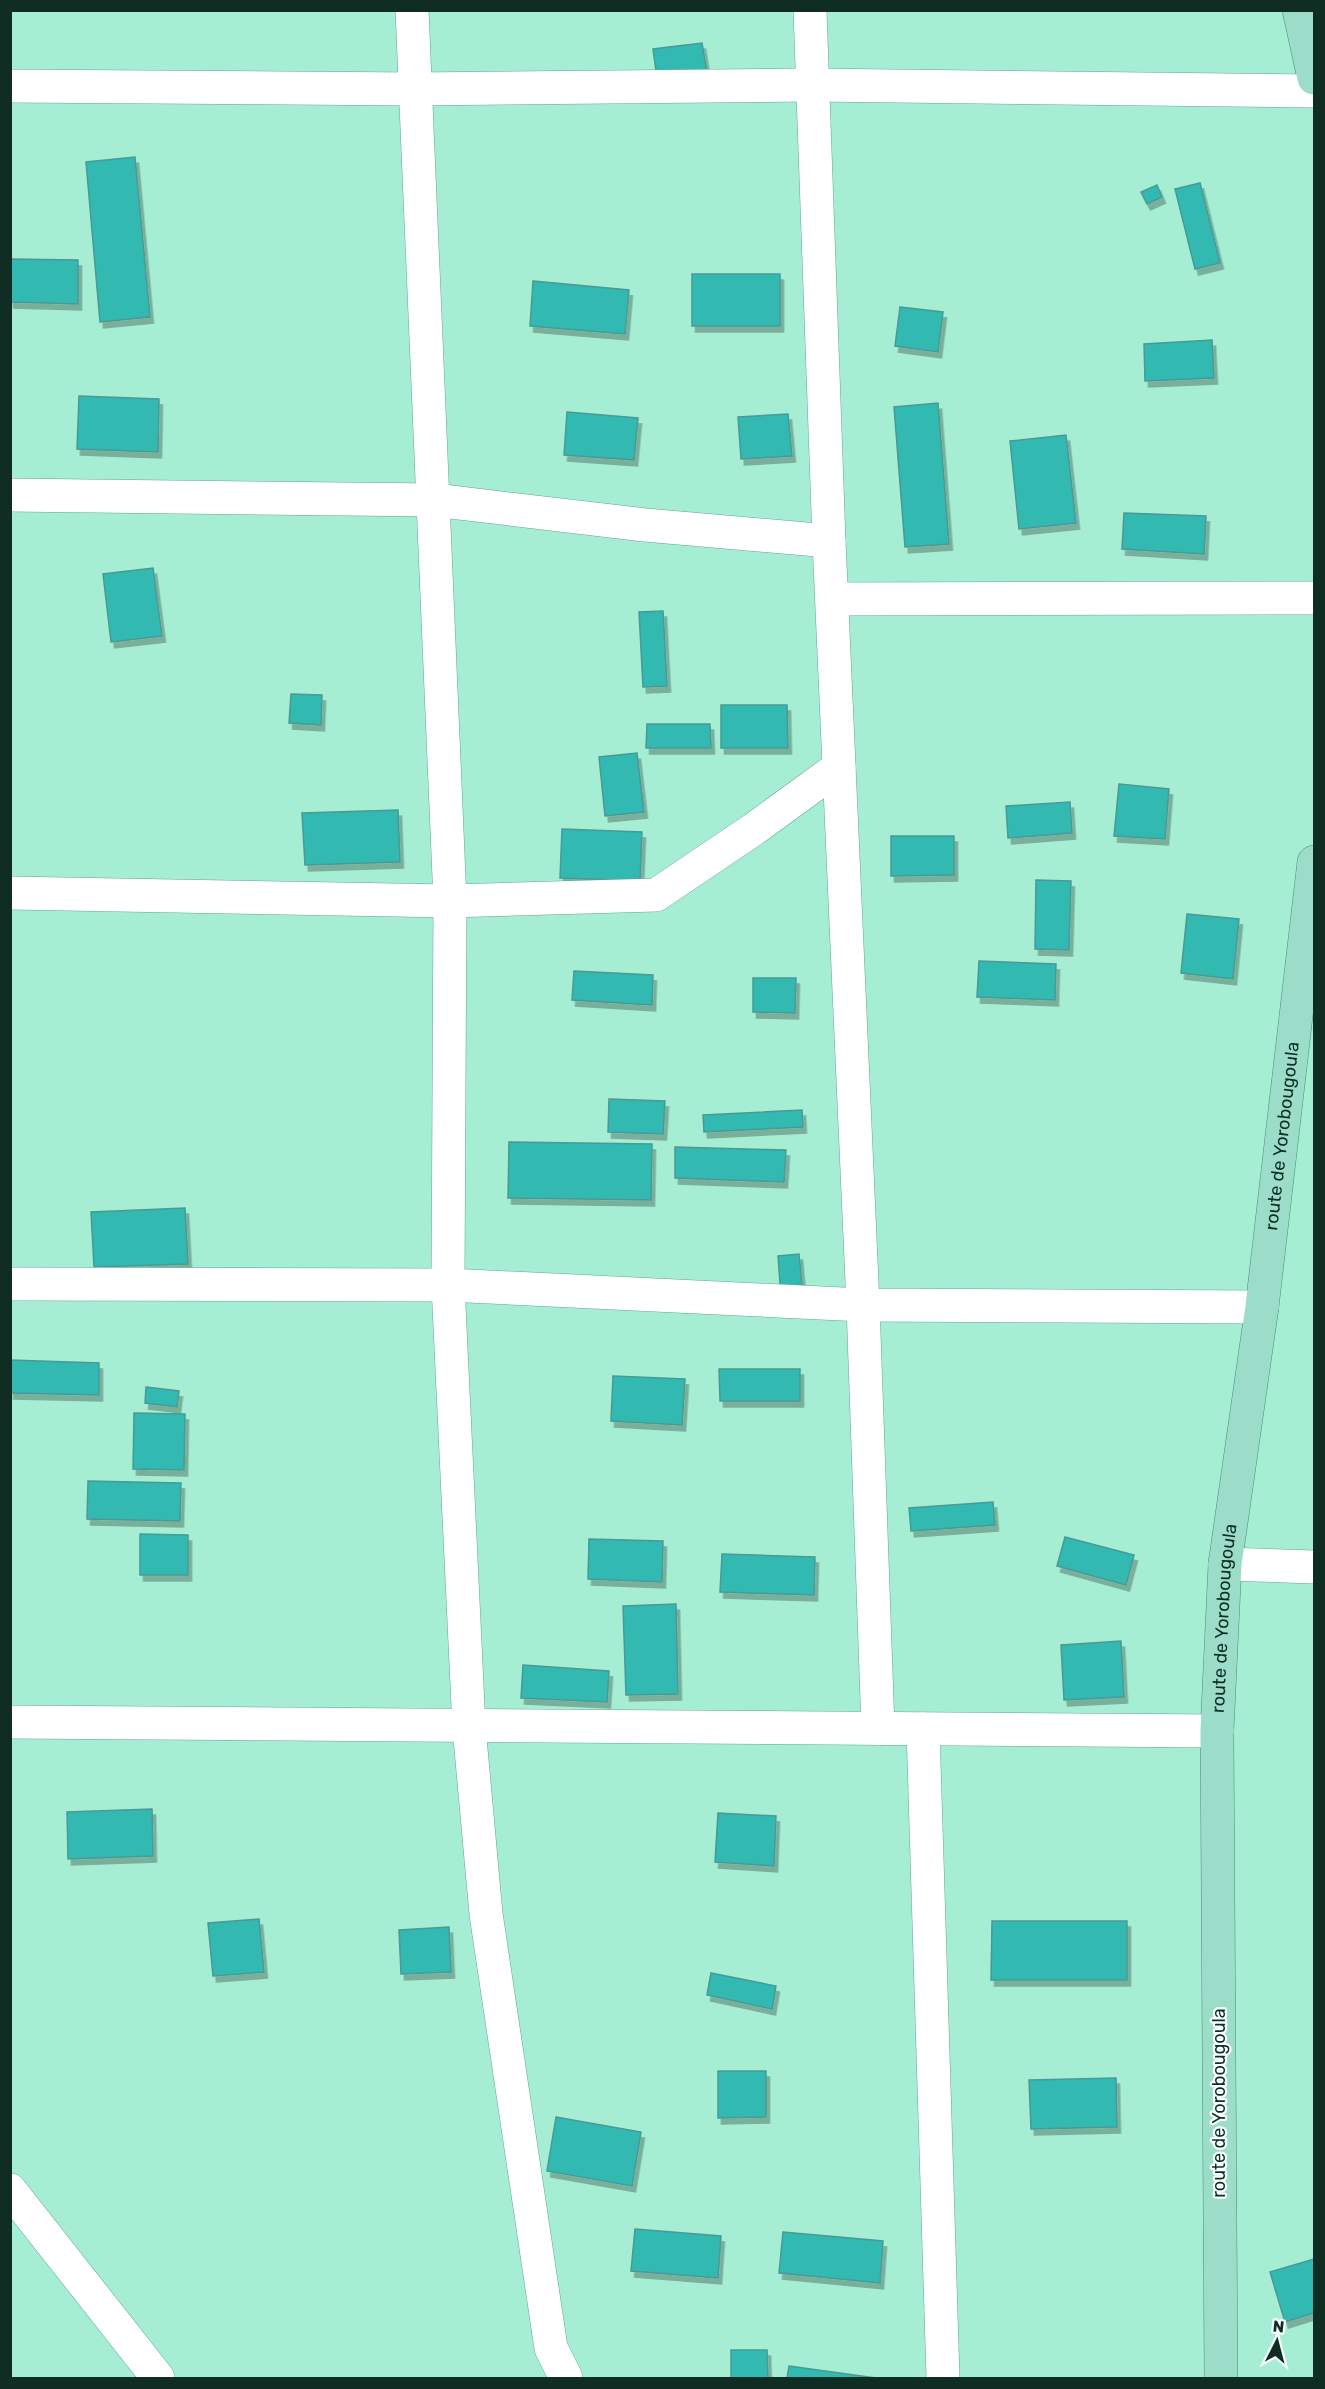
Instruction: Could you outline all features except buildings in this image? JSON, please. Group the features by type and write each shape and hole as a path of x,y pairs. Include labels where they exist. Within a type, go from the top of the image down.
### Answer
{"main road":[{"path":"1299,10 1314,78"},
{"name":"route de Yorobougoula","path":"1221,2379 1217,1731 1226,1564 1262,1306 1314,862"}],"street":[{"path":"412,10 450,901 447,1285 469,1727 486,1914 551,2348 566,2379"},
{"path":"810,10 829,541 863,1305 878,1730"},
{"path":"10,86 415,89 813,85 1314,91"},
{"path":"10,495 434,500 645,525 829,541"},
{"path":"832,599 1314,598"},
{"path":"10,893 450,901 656,895 754,829 838,767"},
{"path":"10,1284 447,1285 863,1305 1262,1306"},
{"path":"1226,1564 1314,1567"},
{"path":"10,1722 1217,1731"},
{"path":"923,1729 943,2379"},
{"path":"10,2190 158,2379"}]}
